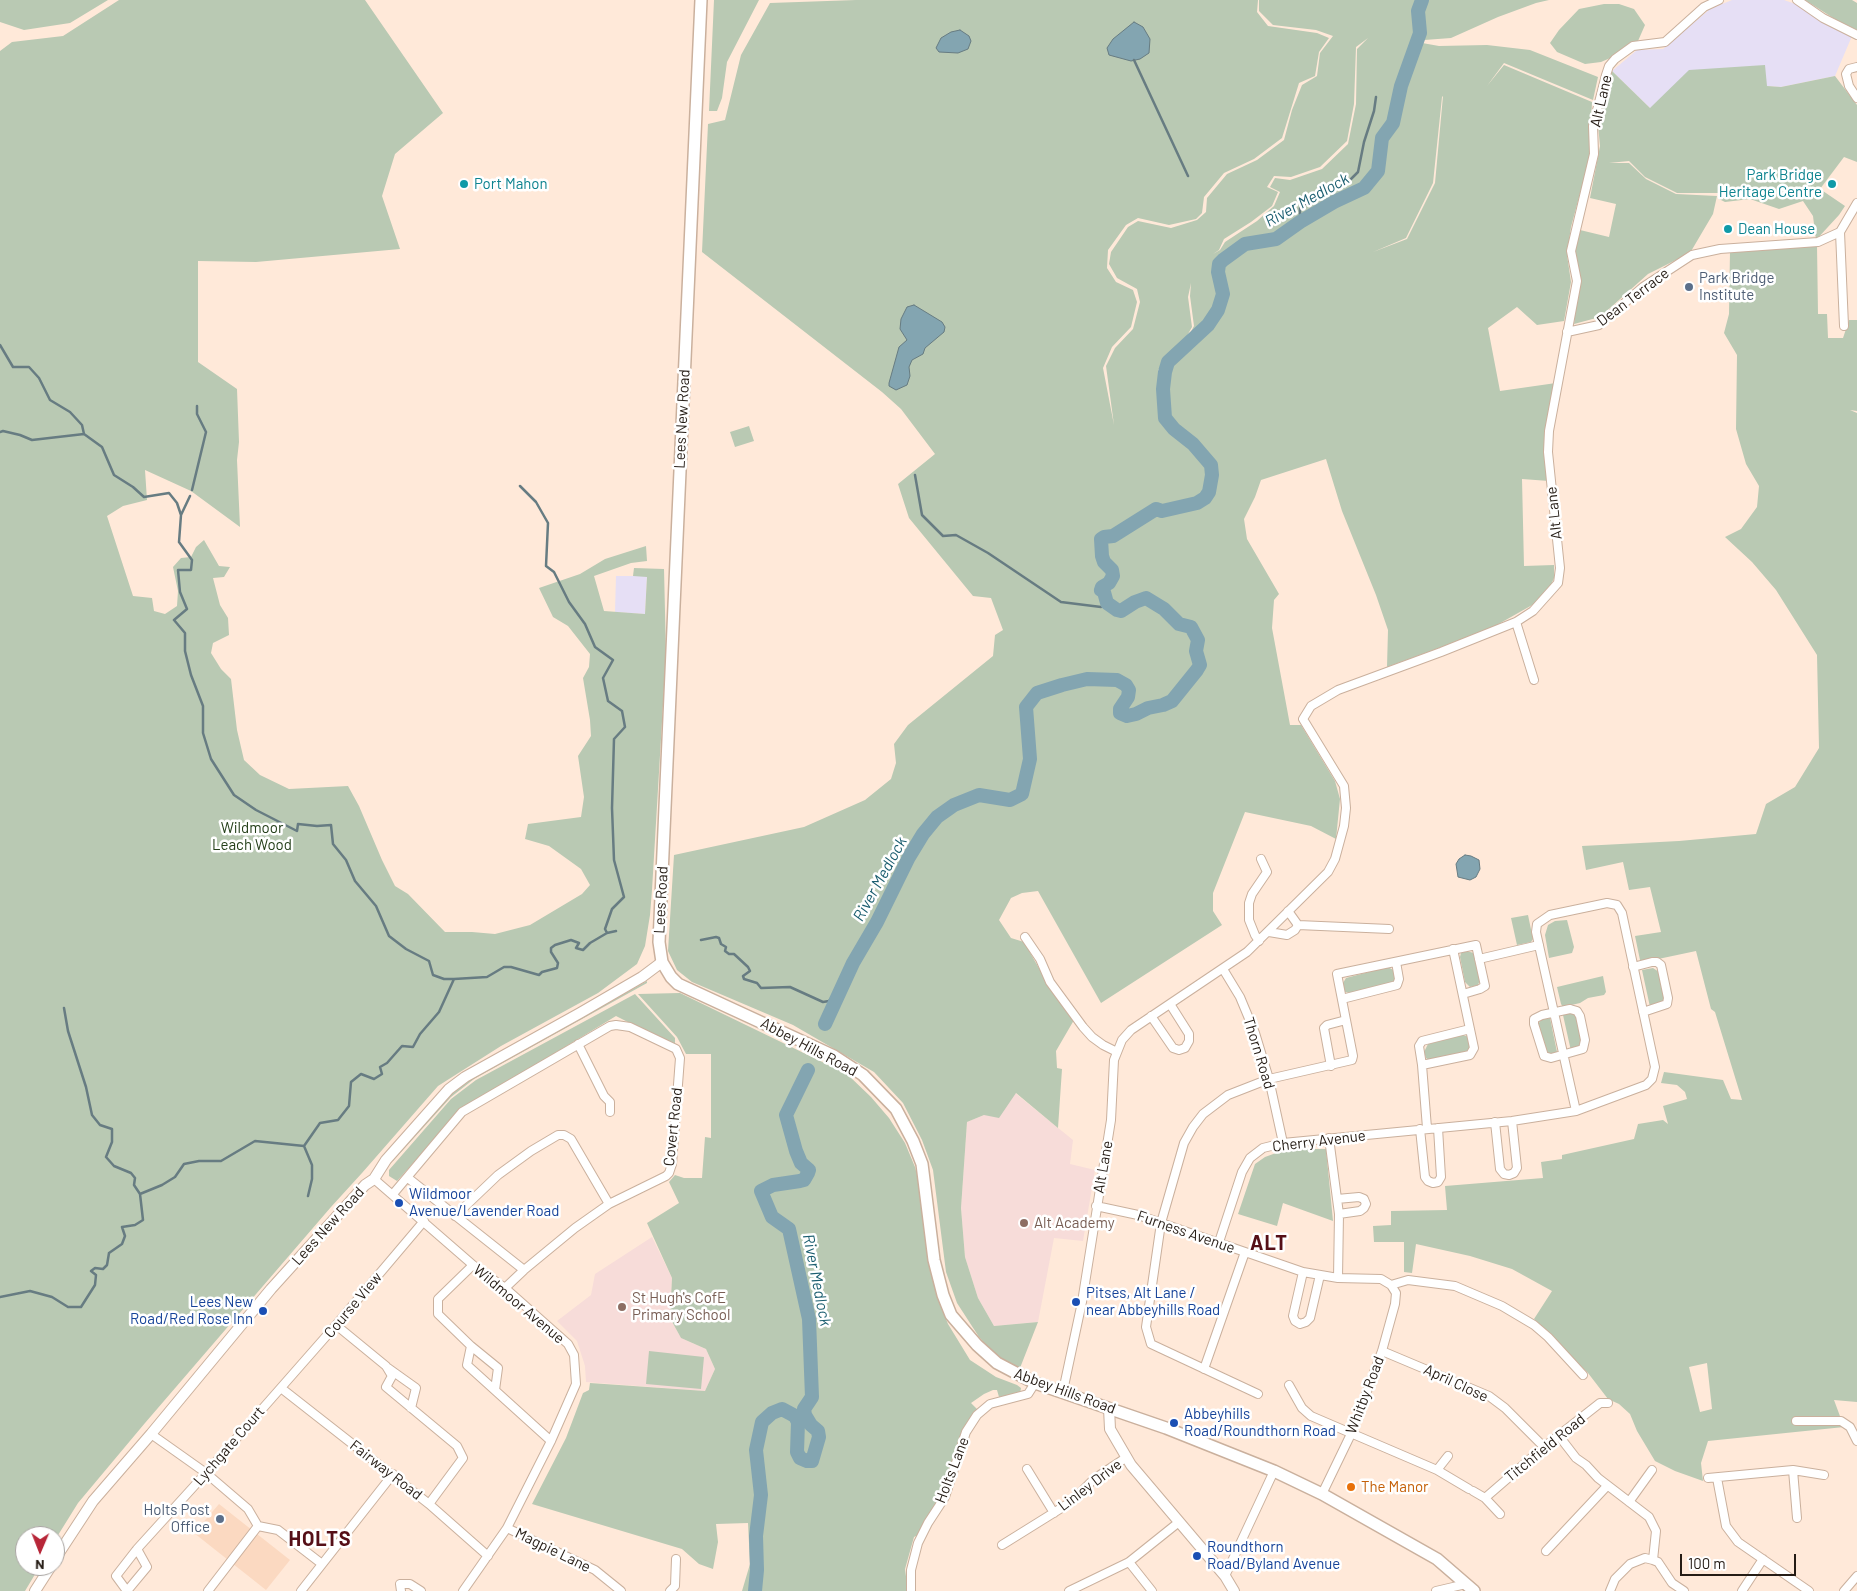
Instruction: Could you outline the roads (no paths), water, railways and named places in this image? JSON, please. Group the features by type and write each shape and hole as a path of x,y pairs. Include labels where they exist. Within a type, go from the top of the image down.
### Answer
{"main road":[{"name":"Lees New Road","path":"664,838 701,0"},
{"name":"Lees Road","path":"662,962 659,942 664,838"},
{"name":"Abbey Hills Road","path":"662,962 671,977 678,984 803,1040 834,1056 863,1075 896,1110 906,1127 922,1164 934,1260 943,1295 951,1315 977,1345 997,1363 1035,1383 1063,1391 1166,1428 1274,1471 1322,1494 1437,1559 1470,1587"}],"street":[{"name":"Alt Lane","path":"1063,1391 1082,1302 1111,1120 1113,1069 1122,1040 1131,1030 1247,952 1328,872 1335,860 1344,826 1346,808 1344,786 1303,719 1311,706 1338,690 1516,622 1533,611 1558,583 1560,576 1548,452 1549,431 1577,281 1571,251 1594,154 1593,126 1609,66 1615,59 1633,46 1665,42 1704,6 1719,0"},
{"path":"1797,0 1823,18 1857,35"},
{"path":"1857,67 1849,69 1846,74 1849,86 1857,98"},
{"path":"1844,326 1840,232 1857,203"},
{"name":"Dean Terrace","path":"1567,332 1599,326 1643,287 1692,255 1720,249 1818,242 1840,232"},
{"path":"1516,622 1534,680"},
{"path":"1259,940 1249,920 1249,903 1252,894 1267,872 1261,859"},
{"name":"Cherry Avenue","path":"1219,1242 1242,1172 1247,1162 1263,1148 1282,1143 1512,1121 1576,1111 1646,1086 1652,1079 1655,1066 1632,967 1622,913 1617,906 1607,903 1550,916 1537,924 1536,932 1539,945"},
{"path":"1288,911 1298,926"},
{"path":"1269,932 1287,934 1298,926 1389,929"},
{"path":"1025,937 1040,959 1050,982 1083,1027 1103,1045 1117,1052"},
{"path":"1258,1394 1151,1344 1146,1327 1161,1223 1184,1144 1203,1114 1228,1095 1269,1079 1348,1062 1353,1058 1337,974 1476,945 1485,986 1464,994"},
{"path":"1480,958 1539,945 1576,1111"},
{"path":"1422,1065 1470,1054 1474,1048 1453,949"},
{"name":"Lees New Road","path":"65,1544 93,1501 271,1289 365,1185 374,1179 386,1160 449,1089 509,1052 642,977 662,962"},
{"path":"1342,998 1397,985 1399,979 1396,962"},
{"path":"1632,967 1652,962 1657,962 1661,965 1668,998 1667,1004 1643,1012"},
{"name":"Thorn Road","path":"1223,969 1240,997 1255,1033 1269,1079 1282,1143"},
{"path":"1152,1016 1173,1048 1179,1050 1186,1048 1190,1041 1189,1034 1170,1004"},
{"path":"1577,1011 1580,1016 1584,1040 1583,1049 1551,1058 1544,1056 1534,1024 1536,1017 1555,1012 1577,1011"},
{"path":"1331,1066 1324,1028 1327,1025 1346,1020"},
{"name":"Covert Road","path":"394,1194 462,1112 610,1026 621,1025 630,1027 676,1049 680,1058 672,1164 669,1173 609,1204 575,1228 505,1288"},
{"path":"1438,1128 1441,1177 1438,1182 1433,1183 1425,1177 1422,1065 1419,1046 1422,1041 1470,1029"},
{"path":"578,1044 604,1096 610,1102 610,1112"},
{"path":"1495,1122 1500,1169 1504,1174 1509,1175 1514,1174 1517,1168 1512,1121"},
{"path":"455,1216 498,1175 531,1151 558,1135 564,1135 571,1139 609,1204"},
{"path":"1329,1138 1339,1214 1338,1278"},
{"name":"Wildmoor Avenue","path":"408,1178 524,1270"},
{"name":"Wildmoor Avenue","path":"374,1179 394,1194 473,1265 505,1288 568,1344 574,1355 576,1384 551,1441 508,1528 463,1591"},
{"path":"1337,1200 1360,1197 1364,1199 1366,1204 1360,1211 1339,1214"},
{"name":"Furness Avenue","path":"1096,1206 1138,1215 1303,1272 1338,1278 1381,1279 1391,1285 1408,1280 1455,1286 1502,1306 1534,1325 1548,1337 1583,1376"},
{"name":"Course View","path":"281,1388 424,1221"},
{"path":"1204,1369 1246,1252"},
{"path":"473,1265 438,1299 438,1314 471,1346 498,1368 496,1390"},
{"path":"1303,1272 1293,1316 1295,1321 1300,1324 1310,1318 1320,1275"},
{"name":"Whitby Road","path":"1322,1494 1351,1434 1382,1351 1395,1304 1396,1293 1391,1285"},
{"path":"336,1324 386,1366 416,1388 412,1408"},
{"path":"471,1346 467,1365 551,1441"},
{"name":"April Close","path":"1382,1351 1489,1396 1505,1408 1544,1447"},
{"path":"386,1366 392,1376 386,1387 456,1446 463,1458 429,1504"},
{"name":"Holts Lane","path":"911,1591 911,1570 918,1543 945,1497 966,1432 977,1415 990,1404 1028,1394 1035,1383"},
{"path":"1289,1385 1302,1408 1311,1416 1437,1470 1485,1498 1500,1514"},
{"name":"Lychgate Court","path":"137,1549 147,1568 127,1591 116,1576 137,1549 281,1388"},
{"name":"Fairway Road","path":"281,1388 393,1474 488,1556"},
{"name":"Titchfield Road","path":"1485,1498 1544,1447 1600,1403 1608,1403"},
{"path":"1109,1408 1110,1429 1131,1465 1225,1576 1234,1591"},
{"path":"1796,1421 1841,1421 1850,1427 1857,1441"},
{"path":"151,1434 206,1473 248,1509 258,1526 278,1530 322,1564"},
{"path":"1559,1436 1576,1458 1586,1465 1607,1486 1649,1517 1656,1530 1653,1560"},
{"path":"1437,1470 1448,1456"},
{"name":"Linley Drive","path":"1002,1545 1071,1502 1094,1479 1127,1457"},
{"name":"Linley Drive","path":"1027,1469 1054,1513"},
{"path":"1629,1502 1652,1470"},
{"path":"1708,1478 1793,1470 1824,1475"},
{"path":"1793,1470 1797,1518"},
{"path":"1225,1576 1274,1471"},
{"path":"300,1591 393,1474"},
{"path":"1717,1478 1726,1526 1738,1542 1809,1591"},
{"path":"1546,1551 1607,1486"},
{"path":"1069,1591 1129,1562 1179,1522"},
{"path":"208,1591 258,1526"},
{"name":"Magpie Lane","path":"508,1528 594,1570 621,1591"},
{"path":"1610,1591 1615,1579 1630,1564 1645,1558 1658,1562 1672,1583 1684,1591"},
{"path":"670,1591 675,1586 676,1559"},
{"path":"1742,1591 1763,1559"},
{"path":"1129,1562 1152,1591"},
{"path":"35,1591 45,1576"},
{"path":"1850,1588 1857,1576"},
{"path":"401,1591 400,1584 410,1584 421,1591"},
{"path":"1436,1591 1470,1587"}],"water":[{"path":"1134,22 1143,27 1150,39 1149,53 1140,59 1131,61 1109,55 1107,48 1113,39"},
{"path":"960,30 969,36 971,41 968,49 958,53 939,52 936,48 941,38 951,32"},
{"path":"914,305 942,322 945,327 944,332 925,348 923,354 912,360 909,367 910,376 907,385 896,390 889,386 889,383 899,347 907,340 900,329 901,319 907,307"},
{"path":"1465,855 1479,860 1480,869 1476,877 1470,880 1458,877 1456,864"}],"waterway":[{"name":"River Medlock","path":"825,1024 853,963 877,922 909,857 923,834 937,817 954,805 979,795 1010,800 1022,794 1030,759 1026,707 1037,693 1087,679 1117,680 1126,685 1129,690 1128,697 1120,709 1120,713 1127,716 1172,701 1200,665 1196,651 1198,640 1191,627 1179,624 1164,609 1146,598 1135,602 1121,611 1107,603 1104,592 1101,590 1102,587 1109,583 1113,576 1112,570 1104,562 1102,556 1101,539 1113,536 1156,509 1162,511 1197,503 1205,498 1209,492 1212,475 1211,465 1193,444 1174,429 1165,418 1163,389 1168,362 1208,325 1218,310 1223,294 1218,272 1219,264 1223,260 1245,244 1276,239 1334,202 1364,188 1378,171 1382,138 1393,123 1401,86 1420,33 1418,11 1422,0"},
{"path":"1134,60 1188,176"},
{"path":"1300,222 1300,208 1309,201 1346,184 1358,172 1376,97"},
{"path":"0,345 13,367 29,367 39,378 50,400 70,412 82,425 84,434"},
{"path":"192,490 206,432 197,414 197,406"},
{"path":"0,432 20,435 32,440 84,434 102,447 114,475 133,487 144,497 169,493 177,503 181,515 179,542 192,560 191,570 178,570 180,592 187,609 174,620 185,633 185,651 191,675 203,706 203,733 211,759 234,795 256,810 297,831 298,824 331,825 333,844 346,860 355,881 376,906 389,936 406,949 429,961 433,975 444,979 454,979"},
{"path":"915,475 922,515 943,536 956,535 988,553 1061,602 1101,607 1107,603"},
{"path":"520,486 536,502 548,523 546,566 554,572 569,602 585,624 595,647 613,660 603,678 608,701 622,711 625,727 614,739 612,808 614,860 624,897 612,909 605,929 607,933"},
{"path":"181,515 190,496"},
{"path":"140,1194 162,1185 175,1177 184,1164 199,1161 221,1161 255,1141 304,1146 320,1123 338,1120 349,1106 351,1082 361,1074 374,1079 382,1074 380,1067 387,1063 402,1046 413,1047 420,1034 439,1012 454,979 487,977 504,967 511,967 539,975 542,972 557,968 558,963 551,952 551,948 555,945 571,940 579,943 576,948 583,950 590,943 607,933 616,931"},
{"path":"701,940 719,938 721,944 726,947 725,951 729,954 734,954 748,967 750,971 743,976 744,979 757,983 761,988 790,987 823,1002 829,1001 832,997 837,997"},
{"path":"0,1297 30,1291 52,1297 68,1307 81,1307 95,1285 96,1275 91,1271 95,1268 103,1269 107,1265 109,1253 122,1244 125,1236 122,1227 135,1225 143,1220 140,1194 134,1185 135,1178 131,1173 114,1166 106,1157 112,1142 112,1129 100,1125 92,1115 86,1087 68,1031 64,1008"},
{"name":"River Medlock","path":"755,1591 757,1570 756,1536 761,1495 756,1450 762,1422 772,1413 782,1409 795,1416 798,1422 797,1452 800,1458 807,1461 812,1461 819,1437 818,1431 811,1425 804,1409 812,1397 809,1319 789,1229 772,1217 761,1191 773,1185 804,1180 808,1173 809,1170 801,1163 796,1151 786,1115 808,1070"},
{"path":"304,1146 312,1165 312,1179 308,1196"}],"place":[{"name":"Port Mahon","path":"464,184"},
{"name":"Park Bridge Heritage Centre","path":"1832,184"},
{"name":"Dean House","path":"1728,229"},
{"name":"Park Bridge Institute","path":"1689,287"},
{"name":"Wildmoor Avenue/Lavender Road","path":"399,1203"},
{"name":"Alt Academy","path":"1024,1223"},
{"name":"Pitses, Alt Lane / near Abbeyhills Road","path":"1076,1302"},
{"name":"St Hugh's CofE Primary School","path":"622,1307"},
{"name":"Lees New Road/Red Rose Inn","path":"263,1311"},
{"name":"Abbeyhills Road/Roundthorn Road","path":"1174,1423"},
{"name":"The Manor","path":"1351,1487"},
{"name":"Holts Post Office","path":"220,1519"},
{"name":"Roundthorn Road/Byland Avenue","path":"1197,1556"}],"district":[{"name":"ALT","path":"1269,1243"},
{"name":"HOLTS","path":"320,1539"}],"park label":[{"name":"Wildmoor Leach Wood","path":"252,836"}]}
